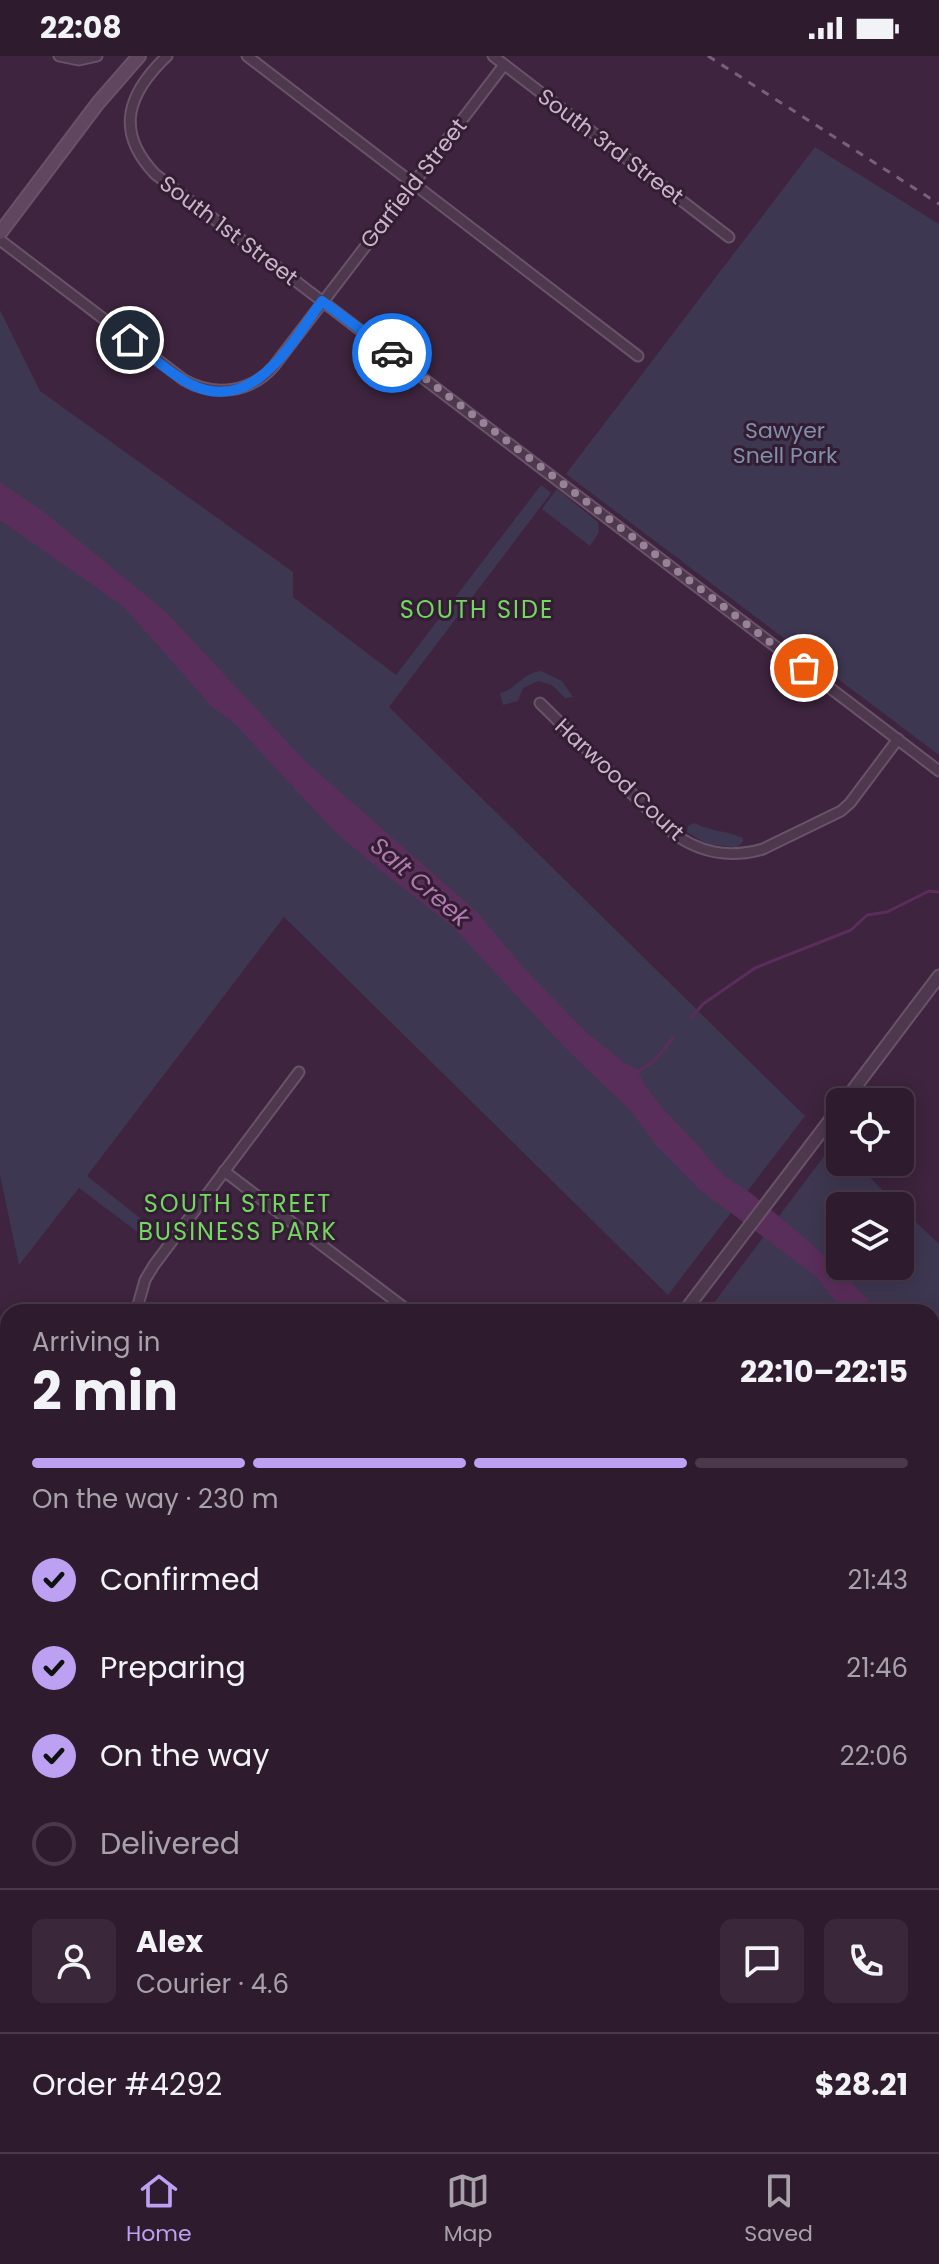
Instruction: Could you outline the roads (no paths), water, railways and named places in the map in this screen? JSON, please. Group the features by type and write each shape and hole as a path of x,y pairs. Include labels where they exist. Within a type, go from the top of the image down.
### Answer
{"main road":[{"path":"0,233 87,118 139,56"}],"street":[{"path":"59,56 79,60 97,56"},
{"name":"South 1st Street","path":"167,56 149,73 133,101 130,125 136,149 155,174 939,771"},
{"path":"247,56 638,356"},
{"name":"South 3rd Street","path":"493,56 729,237"},
{"name":"Garfield Street","path":"0,240 192,385 209,390 238,388 265,376 504,65"},
{"name":"Harwood Court","path":"540,703 669,830 692,845 723,854 763,849 841,811 898,739"},
{"path":"854,1088 939,976"},
{"path":"138,1304 154,1265 299,1072"},
{"path":"690,1304 826,1125"},
{"path":"224,1171 399,1304"}],"water":[{"name":"Salt Creek","path":"0,482 44,512 166,612 306,762 477,912 522,966 586,1032 626,1064 637,1069 660,1104 718,1169 826,1258 826,1280 849,1280 871,1304 838,1304 817,1277 700,1190 656,1145 631,1111 564,1047 453,927 333,830 233,722 213,708 124,607 0,520"}],"waterway":[{"path":"691,1018 703,1004 755,968 851,930 867,915 887,912 929,891 939,892"},
{"path":"636,1073 654,1061 673,1038"}],"railway":[{"path":"708,56 939,204"}],"district":[{"name":"SOUTH SIDE","path":"477,610"},
{"name":"SOUTH STREET BUSINESS PARK","path":"238,1218"}],"park label":[{"name":"Sawyer Snell Park","path":"785,442"}]}
